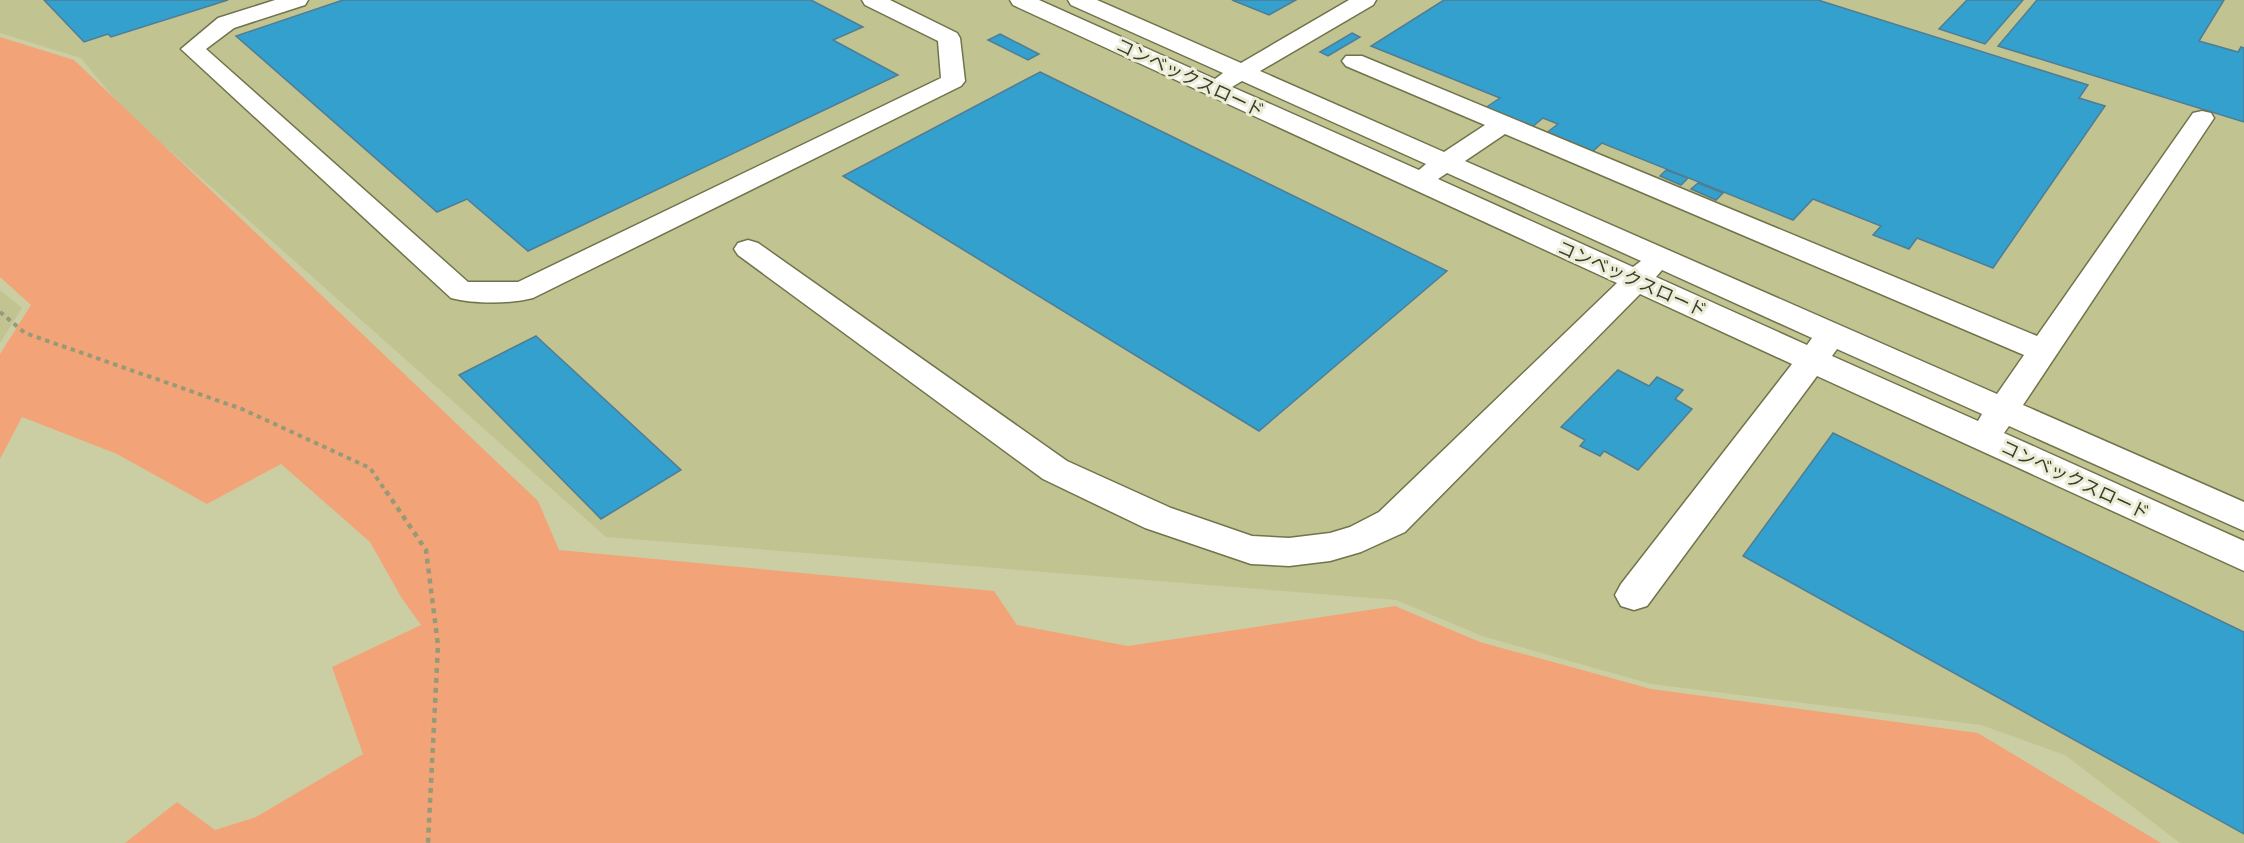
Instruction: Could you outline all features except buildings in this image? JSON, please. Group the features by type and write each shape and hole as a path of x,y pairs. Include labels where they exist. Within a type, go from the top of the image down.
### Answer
{"street":[{"path":"297,0 226,23 192,49 462,291 523,291 953,81 949,38 873,0"},
{"name":"コンベックスロード","path":"1021,0 1212,89 2244,557"},
{"name":"コンベックスロード","path":"1079,0 2244,518"},
{"path":"1212,89 1365,0"},
{"path":"1354,62 2044,351"},
{"path":"1984,438 2202,118"},
{"path":"1418,181 1503,124"},
{"path":"748,249 1056,470 1158,518 1251,550 1289,552 1330,547 1361,538 1392,522 1659,258"},
{"path":"1634,595 1832,334"}],"path":[{"path":"0,312 26,333 242,409 370,468 426,550 438,645 428,843"}],"shaded area":[{"path":"0,0 2244,0 2244,843 2180,843 2065,755 1981,725 1651,684 1482,636 1396,600 606,537 123,109 81,58 0,33"},
{"path":"0,37 74,60 538,501 559,550 994,591 1017,625 1128,646 1395,606 1480,642 1651,689 1978,733 2161,843 125,843 177,802 215,830 256,817 363,754 332,667 421,625 401,597 370,542 281,464 207,504 117,454 22,417 0,459 0,354 31,305 0,277"},
{"path":"0,290 22,308 0,343"}]}
